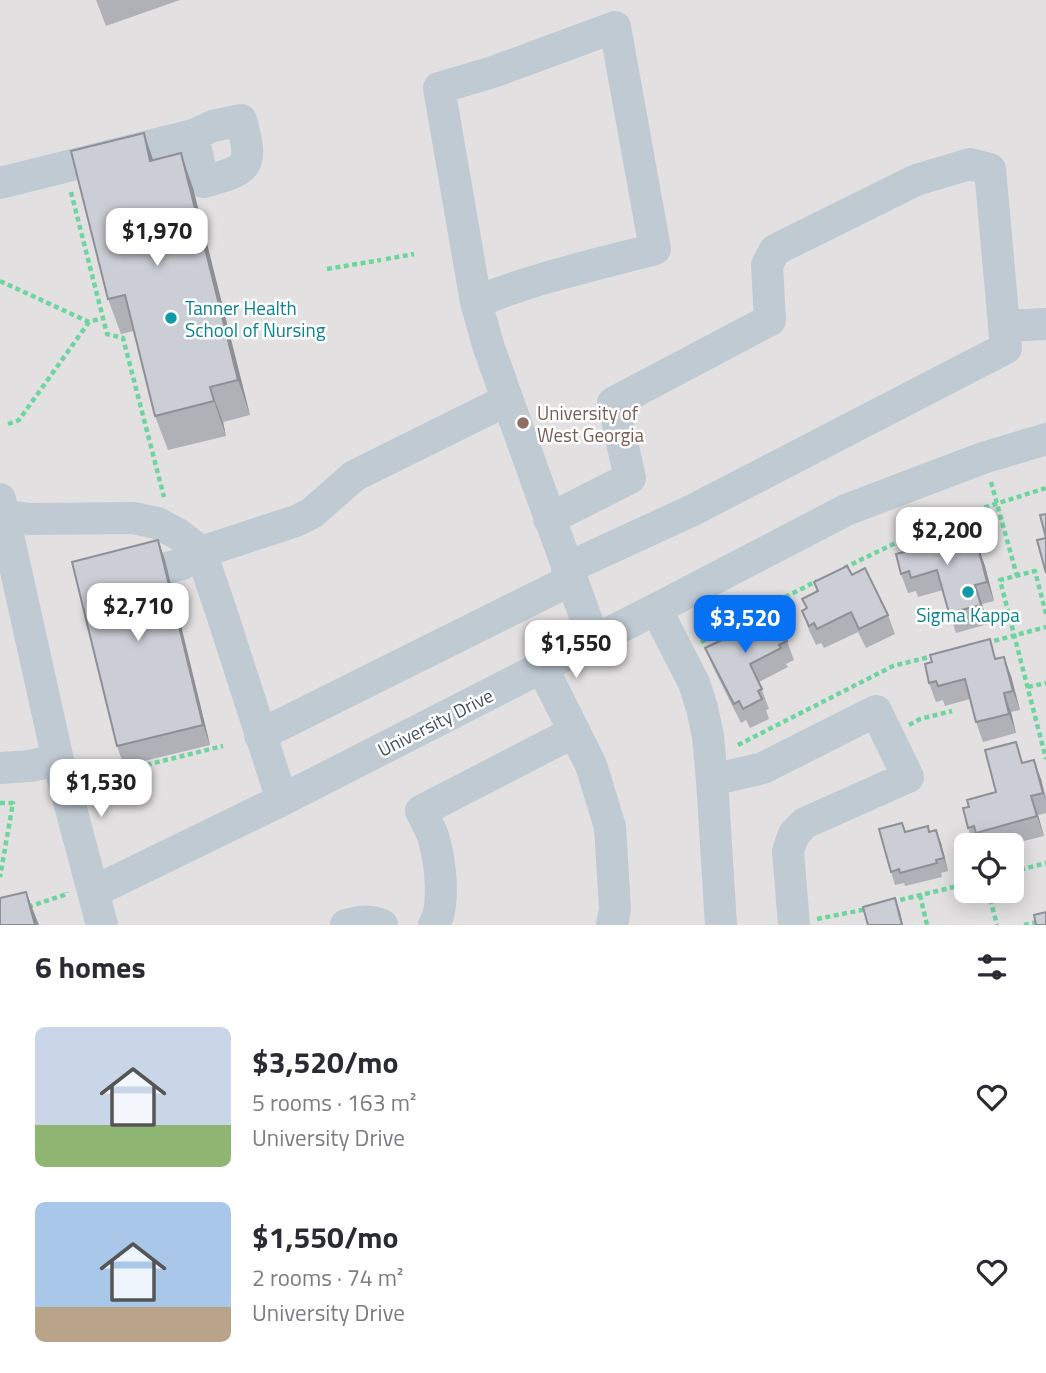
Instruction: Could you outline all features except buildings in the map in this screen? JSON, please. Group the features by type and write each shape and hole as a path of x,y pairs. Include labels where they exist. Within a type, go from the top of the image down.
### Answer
{"street":[{"path":"476,302 531,281 655,249 613,13 493,72 439,88 476,302 507,400 594,641"},
{"path":"0,183 193,135"},
{"path":"260,736 1006,348 990,169 971,164 916,180 775,250 767,265 770,320 613,403 630,478 549,519"},
{"path":"1004,326 1046,324"},
{"path":"167,568 182,564 201,552 296,521 312,513 354,476 507,400"},
{"name":"University Drive","path":"79,888 282,800 846,510 983,458 1046,439"},
{"path":"102,925 79,888 58,760 1,510 31,519 145,520 178,534 201,552 282,800"},
{"path":"656,609 694,683 708,736 721,925"},
{"path":"542,667 591,765 610,827 615,909 612,925"},
{"path":"712,780 763,768 876,711 908,777 805,823 794,834 788,851 809,922"},
{"path":"434,925 439,917 440,875 433,836 421,811 574,732"},
{"path":"0,768 30,766 58,760"},
{"path":"346,925 372,921 382,925"}],"path":[{"path":"68,181 107,334 123,338 165,499"},
{"path":"327,270 414,254"},
{"path":"0,281 89,322"},
{"path":"8,424 19,420 89,322 103,318"},
{"path":"987,471 1017,576"},
{"path":"840,569 961,515 1046,488"},
{"path":"1046,614 1035,571 1000,580 1046,758"},
{"path":"738,621 818,581"},
{"path":"974,646 1046,627"},
{"path":"679,655 726,628"},
{"path":"731,749 893,666 933,656"},
{"path":"1028,687 1046,683"},
{"path":"888,735 920,719 952,711"},
{"path":"97,777 223,746"},
{"path":"0,803 13,803 0,877"},
{"path":"1024,869 1046,863"},
{"path":"880,905 954,887"},
{"path":"22,909 79,888"},
{"path":"920,895 928,925"},
{"path":"991,903 997,925"},
{"path":"809,922 867,908"},
{"path":"1024,925 1046,920"}],"shaded area":[{"name":"University of West Georgia","path":"0,0 1046,0 1046,925 0,925"}],"place":[{"name":"Tanner Health School of Nursing","path":"171,318"},
{"name":"University of West Georgia","path":"523,423"},
{"name":"Sigma Kappa","path":"968,592"}]}
